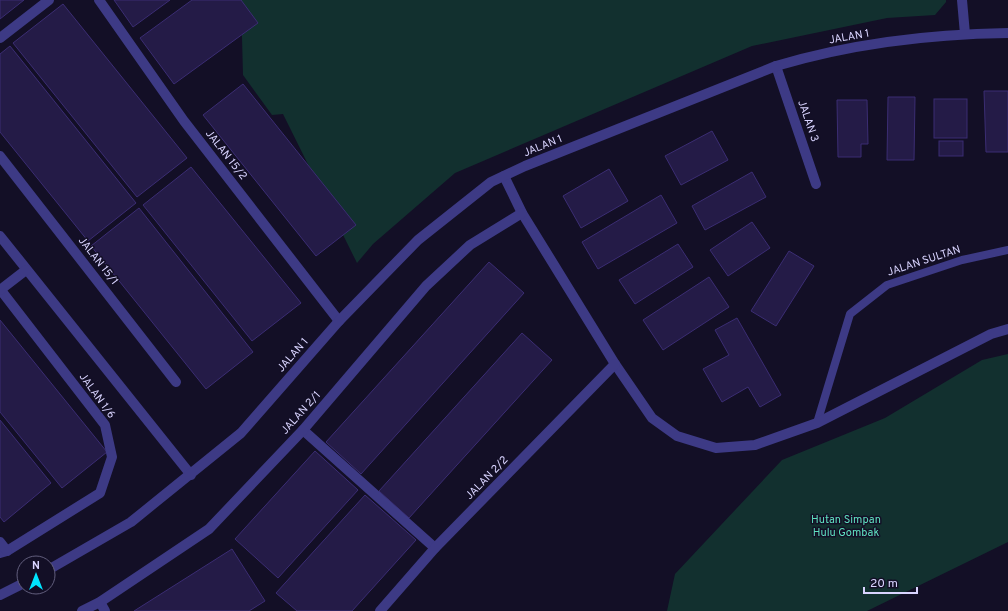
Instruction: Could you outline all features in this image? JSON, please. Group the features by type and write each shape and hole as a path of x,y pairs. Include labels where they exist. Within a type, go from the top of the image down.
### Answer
{"street":[{"path":"0,38 49,0"},
{"name":"JALAN 15/2","path":"99,0 184,121 339,321"},
{"path":"962,0 964,34"},
{"name":"JALAN 1","path":"56,565 131,522 241,433 339,321 418,240 491,182 776,66 808,56 876,44 964,34 1008,33"},
{"name":"JALAN 3","path":"776,66 816,184"},
{"name":"JALAN 15/1","path":"0,156 176,382"},
{"path":"504,176 522,212 615,364 652,418 677,436 716,448 756,446 817,422 991,334 1008,329"},
{"name":"JALAN 2/1","path":"82,611 100,602 209,529 303,430 426,286 470,245 522,212"},
{"path":"0,236 191,474"},
{"path":"0,290 26,270"},
{"name":"JALAN 1/6","path":"0,290 105,425 112,456 100,493 4,552"},
{"name":"JALAN 2/2","path":"380,611 435,548 615,364"},
{"path":"303,430 435,548"},
{"path":"0,542 4,552"},
{"path":"0,595 16,587"},
{"path":"100,602 105,611"}],"lane":[{"name":"JALAN SULTAN","path":"817,422 850,314 887,285 962,260 1008,250"}],"green space":[{"path":"241,0 946,0 946,2 935,15 887,18 752,46 455,173 373,244 357,263 283,114 272,115 243,75"},
{"name":"Hutan Simpan Hulu Gombak","path":"1008,354 1008,542 867,611 667,611 675,574 782,460 885,418 982,360"}],"building":[{"path":"0,0 24,0 0,19"},
{"path":"114,0 170,0 133,27"},
{"path":"192,0 241,0 258,23 174,84 140,38"},
{"path":"63,4 187,158 137,197 13,43"},
{"path":"10,46 136,203 88,241 0,132 0,54"},
{"path":"243,84 356,225 316,256 203,115"},
{"path":"984,91 1008,91 1008,152 986,152"},
{"path":"888,97 915,97 914,160 887,160"},
{"path":"934,99 967,99 967,138 934,138"},
{"path":"837,100 867,100 868,144 861,144 861,157 838,157"},
{"path":"712,131 728,160 681,185 665,156"},
{"path":"939,141 963,141 963,156 939,156"},
{"path":"191,167 301,303 252,341 143,205"},
{"path":"609,169 628,201 581,228 563,196"},
{"path":"752,172 766,197 705,230 692,206"},
{"path":"661,195 677,223 598,269 582,242"},
{"path":"139,208 253,352 206,389 91,246"},
{"path":"752,222 770,248 728,276 710,250"},
{"path":"678,244 693,267 635,304 619,280"},
{"path":"789,251 814,266 776,326 751,311"},
{"path":"489,262 524,293 361,474 326,442"},
{"path":"709,277 729,307 663,350 643,320"},
{"path":"737,318 781,395 760,407 748,387 722,402 703,369 729,355 715,330"},
{"path":"0,320 107,452 62,488 0,412"},
{"path":"522,333 552,360 409,518 379,491"},
{"path":"0,420 51,483 4,522 0,517"},
{"path":"315,451 358,490 278,578 235,539"},
{"path":"365,495 416,540 352,611 297,611 276,593"},
{"path":"232,549 265,601 249,611 134,611"}]}
